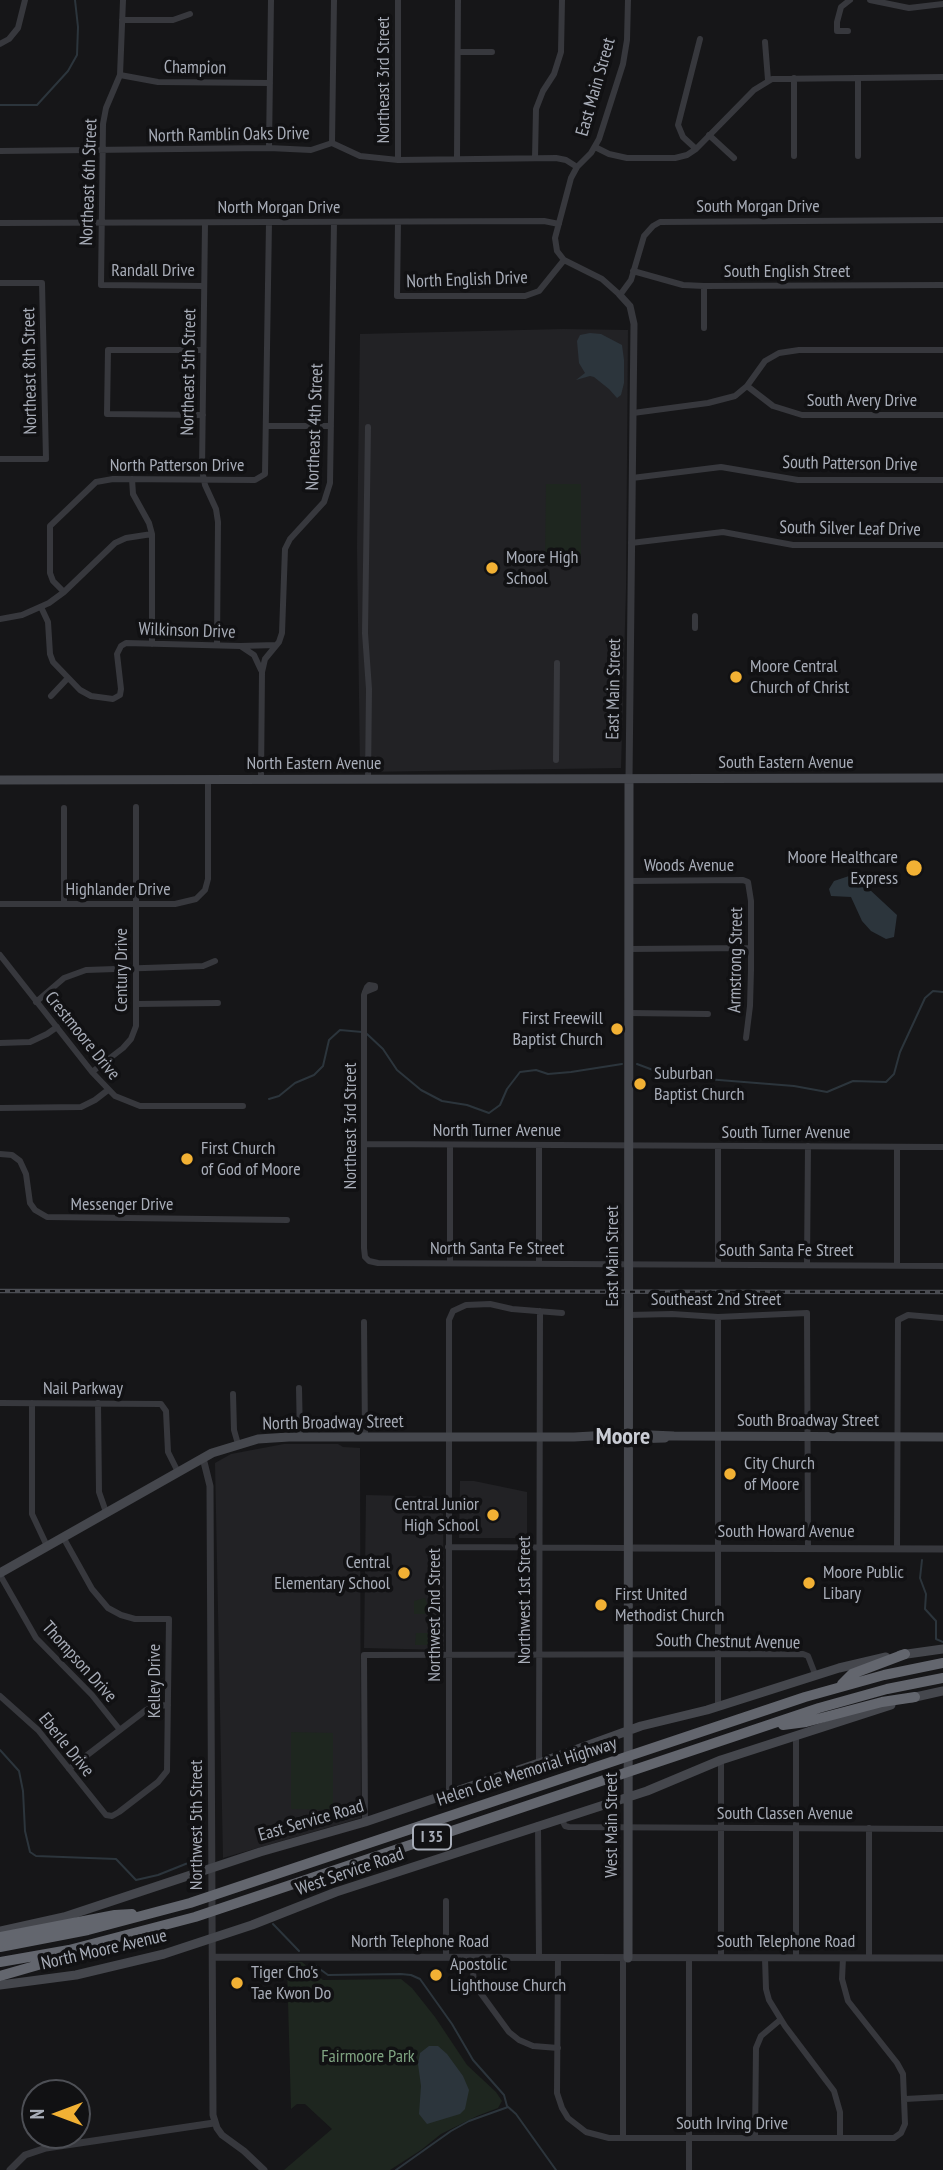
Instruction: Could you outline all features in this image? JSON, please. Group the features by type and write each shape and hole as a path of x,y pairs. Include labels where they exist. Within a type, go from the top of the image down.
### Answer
{"highway":[{"path":"839,1687 852,1674 905,1654"},
{"name":"Helen Cole Memorial Highway","path":"0,1947 88,1930 190,1903 839,1687 943,1663"},
{"name":"Helen Cole Memorial Highway","path":"0,1962 69,1950 195,1917 835,1703 943,1678"},
{"path":"762,1727 806,1722 882,1702 915,1697"},
{"path":"0,1934 115,1915 156,1913"},
{"path":"0,1976 45,1963 69,1950"}],"main road":[{"name":"South Eastern Avenue","path":"629,779 943,778"},
{"name":"North Eastern Avenue","path":"0,780 629,779"},
{"name":"East Main Street","path":"628,1437 629,779"},
{"name":"North Broadway Street","path":"0,1574 203,1458 238,1444 268,1438 300,1437 628,1437"},
{"name":"South Broadway Street","path":"628,1437 943,1437"},
{"name":"West Main Street","path":"626,1958 628,1437"},
{"name":"East Service Road","path":"0,1934 365,1822 628,1730 718,1706 855,1663 943,1649"},
{"name":"West Service Road","path":"212,1938 336,1892 628,1798 721,1760 915,1697 943,1691"},
{"name":"North Moore Avenue","path":"0,1985 107,1969 212,1938"}],"street":[{"path":"0,44 18,29 25,0"},
{"name":"Northeast 6th Street","path":"101,285 104,117 120,75 122,0"},
{"path":"269,148 271,0"},
{"path":"332,143 334,0"},
{"name":"Northeast 3rd Street","path":"398,0 398,160"},
{"path":"457,159 458,0"},
{"path":"534,158 537,109 561,52 562,0"},
{"name":"East Main Street","path":"628,0 624,56 595,147 571,178 555,241 558,254 564,260 602,279 620,295 630,306 634,324 629,779"},
{"path":"870,0 909,8 942,6"},
{"path":"846,1 838,14 837,31 848,30"},
{"path":"122,20 173,20 190,14"},
{"path":"696,149 683,137 678,125 699,39"},
{"path":"765,42 768,80"},
{"path":"458,52 492,52"},
{"name":"Champion","path":"120,75 158,82 270,83"},
{"path":"595,147 609,154 634,159 681,157 696,149 754,90 768,80 943,77"},
{"path":"794,78 794,156"},
{"path":"858,78 858,156"},
{"path":"709,135 734,158"},
{"name":"North Ramblin Oaks Drive","path":"0,151 269,148 311,150 332,143 360,156 398,160 561,159 577,167"},
{"name":"South Morgan Drive","path":"620,295 628,286 644,236 660,222 943,220"},
{"name":"North Morgan Drive","path":"0,223 544,221 559,224"},
{"name":"North Patterson Drive","path":"64,592 50,573 50,526 96,482 103,479 256,480 263,477 267,465 269,222"},
{"name":"Northeast 4th Street","path":"261,779 262,672 265,659 282,633 285,549 289,539 327,499 330,482 334,222"},
{"name":"North English Drive","path":"398,222 397,296 525,296 539,291 564,260"},
{"name":"Northeast 5th Street","path":"205,223 204,480 216,509 218,522 217,645"},
{"name":"South English Street","path":"633,271 683,285 704,286 943,285"},
{"name":"Northeast 8th Street","path":"0,283 42,283 46,459 0,459"},
{"name":"Randall Drive","path":"101,285 204,286"},
{"path":"704,286 704,328"},
{"path":"203,350 108,349 107,414 203,415"},
{"path":"634,413 720,401 735,396 747,386 765,361 789,351 943,350"},
{"name":"South Avery Drive","path":"747,386 774,406 803,415 943,415"},
{"path":"267,426 331,426"},
{"path":"368,426 365,633 369,689 368,779"},
{"name":"South Patterson Drive","path":"632,478 721,467 798,480 943,480"},
{"path":"132,479 133,494 152,534 152,645"},
{"name":"South Silver Leaf Drive","path":"632,543 723,532 793,545 943,545"},
{"path":"0,619 41,607 64,592 112,545 126,538 152,534"},
{"name":"Wilkinson Drive","path":"41,607 48,622 50,657 55,666 87,695 116,698 121,689 117,654 119,648 126,643 276,645"},
{"path":"695,616 695,628"},
{"path":"240,646 254,655 262,672"},
{"path":"556,760 557,663"},
{"path":"51,696 68,678"},
{"name":"Highlander Drive","path":"0,904 184,903 196,899 205,890 209,875 208,780"},
{"name":"Century Drive","path":"92,1072 117,1054 131,1038 136,1026 136,807"},
{"path":"64,808 64,904"},
{"name":"Woods Avenue","path":"629,881 748,882"},
{"name":"Armstrong Street","path":"746,1038 750,1006 751,948 748,882"},
{"path":"629,949 751,948"},
{"name":"Crestmoore Drive","path":"0,956 3,965 92,1072 121,1100 140,1106 243,1106"},
{"path":"36,1002 64,978 77,972 94,969 203,966 215,961"},
{"name":"Northeast 3rd Street","path":"365,992 364,1248 367,1260"},
{"path":"137,1004 218,1003"},
{"path":"629,1013 708,1014"},
{"path":"0,1043 30,1042 57,1027"},
{"path":"0,1108 81,1107 108,1090"},
{"name":"North Turner Avenue","path":"365,1144 629,1145"},
{"path":"450,1144 450,1263"},
{"path":"539,1145 539,1263"},
{"name":"South Turner Avenue","path":"629,1145 943,1147"},
{"path":"807,1146 807,1265"},
{"path":"718,1147 718,1265"},
{"path":"897,1147 897,1265"},
{"name":"Messenger Drive","path":"0,1154 12,1155 23,1165 30,1203 38,1213 47,1217 287,1220"},
{"name":"North Santa Fe Street","path":"367,1260 378,1263 629,1263"},
{"name":"South Santa Fe Street","path":"629,1263 943,1266"},
{"name":"Northwest 2nd Street","path":"449,1793 449,1320 453,1311 466,1305 490,1304 540,1311"},
{"path":"540,1311 562,1313"},
{"name":"Northwest 1st Street","path":"539,1763 540,1311"},
{"name":"Southeast 2nd Street","path":"629,1315 718,1317 807,1313 807,1437"},
{"path":"897,1548 898,1320 901,1316 908,1315 943,1318"},
{"path":"718,1317 718,1706"},
{"path":"364,1322 365,1437"},
{"path":"299,1388 300,1437"},
{"path":"233,1394 234,1430 238,1444"},
{"name":"Nail Parkway","path":"0,1403 157,1404 164,1407 168,1452 178,1472"},
{"path":"32,1403 32,1514 47,1546"},
{"path":"98,1403 99,1492 107,1513"},
{"path":"807,1437 808,1548"},
{"name":"Northwest 5th Street","path":"203,1458 210,1486 215,2123"},
{"name":"Kelley Drive","path":"63,1537 92,1589 108,1608 135,1619 169,1619 166,1774 119,1812 106,1815"},
{"path":"448,1547 628,1548"},
{"name":"South Howard Avenue","path":"628,1548 943,1549"},
{"name":"Thompson Drive","path":"0,1574 40,1644 86,1688 120,1730"},
{"name":"South Chestnut Avenue","path":"365,1822 364,1655 806,1655 815,1674"},
{"name":"Eberle Drive","path":"0,1696 38,1730 106,1815"},
{"path":"69,1769 151,1707 168,1705"},
{"path":"796,1735 796,1958"},
{"path":"721,1760 721,1958"},
{"name":"South Classen Avenue","path":"561,1818 565,1826 569,1827 943,1829"},
{"path":"538,1825 539,1957"},
{"path":"869,1828 869,1958"},
{"path":"446,1901 446,1957"},
{"name":"North Telephone Road","path":"213,1957 626,1958"},
{"path":"472,1958 474,1984 509,2032 533,2046 558,2048 558,1958"},
{"name":"South Telephone Road","path":"626,1958 943,1958"},
{"name":"West Main Street","path":"623,2138 626,1958"},
{"path":"689,1958 689,2170"},
{"path":"765,1958 767,1995 780,2020 834,2091 840,2112 840,2138"},
{"path":"843,1958 842,1979 845,1994 901,2069 905,2080 905,2099 943,2097"},
{"path":"755,2138 755,2048 761,2036 780,2020"},
{"name":"South Irving Drive","path":"558,2048 557,2094 562,2108 568,2118 586,2133 601,2137 889,2138 901,2133 905,2124 905,2099"},
{"path":"91,2141 215,2123 222,2135 262,2169"},
{"path":"10,2170 25,2155 43,2149"}],"shaded area":[{"name":"Moore High School","path":"628,330 626,589 621,768 360,772 357,547 360,334"},
{"path":"601,334 622,345 624,383 621,395 617,398 594,377 576,380 585,373 579,363 577,341 580,335"},
{"path":"849,876 857,879 897,915 894,937 886,939 871,931 862,921 851,897 831,896 829,889 834,881"},
{"path":"284,1444 338,1444 360,1448 361,1818 223,1858 215,1463 231,1454"},
{"name":"Central Junior High School","path":"460,1481 474,1481 527,1492 527,1538 459,1538"},
{"name":"Central Elementary School","path":"366,1495 443,1497 444,1650 364,1648"},
{"path":"429,2046 438,2046 447,2054 463,2076 469,2090 465,2109 460,2114 427,2124 419,2114 421,2086 418,2064 420,2053"}],"green space":[{"path":"546,484 581,484 581,565 545,564"},
{"path":"425,1598 429,1609 425,1614 414,1614 414,1601"},
{"path":"416,1633 436,1633 436,1645 415,1645"},
{"path":"291,1732 333,1733 333,1810 291,1809"},
{"name":"Fairmoore Park","path":"289,1962 302,1962 323,1980 401,1979 412,1988 435,2017 467,2065 496,2092 502,2101 498,2108 441,2134 390,2170 284,2170 332,2129 305,2104 297,2104 291,2109"}],"waterway":[{"path":"0,105 37,105 68,71 77,55 75,0"},
{"path":"637,1064 669,1076 794,1086 827,1092 853,1081 886,1082 894,1074 900,1052 925,998 933,991 943,992"},
{"path":"269,1099 314,1075 323,1066 329,1040 340,1030 362,1032"},
{"path":"367,1034 383,1049 397,1070 421,1090 442,1101 467,1105 489,1113 500,1105 507,1089 520,1072 536,1070 548,1074 622,1064"},
{"path":"922,1560 920,1578 926,1594 925,1609 936,1621 936,1639 943,1642"},
{"path":"0,1750 19,1771 25,1831 30,1852 36,1856 116,1859 136,1880 158,1875 193,1861 201,1862"},
{"path":"273,1924 299,1951"},
{"path":"313,1964 328,1975 401,1974 420,1979 452,2024 473,2060 504,2095 507,2106 516,2114 556,2170"},
{"path":"396,2170 451,2131 469,2121 508,2107"}],"railway":[{"path":"0,1291 943,1292"}],"place":[{"name":"Moore High School","path":"492,568"},
{"name":"Moore Central Church of Christ","path":"736,677"},
{"name":"Moore Healthcare Express","path":"914,868"},
{"name":"First Freewill Baptist Church","path":"617,1029"},
{"name":"Suburban Baptist Church","path":"640,1084"},
{"name":"First Church of God of Moore","path":"187,1159"},
{"name":"City Church of Moore","path":"730,1474"},
{"name":"Central Junior High School","path":"493,1515"},
{"name":"Central Elementary School","path":"404,1573"},
{"name":"Moore Public Libary","path":"809,1583"},
{"name":"First United Methodist Church","path":"601,1605"},
{"name":"Apostolic Lighthouse Church","path":"436,1975"},
{"name":"Tiger Cho's Tae Kwon Do","path":"237,1983"}],"district":[{"name":"Moore","path":"623,1437"}]}
